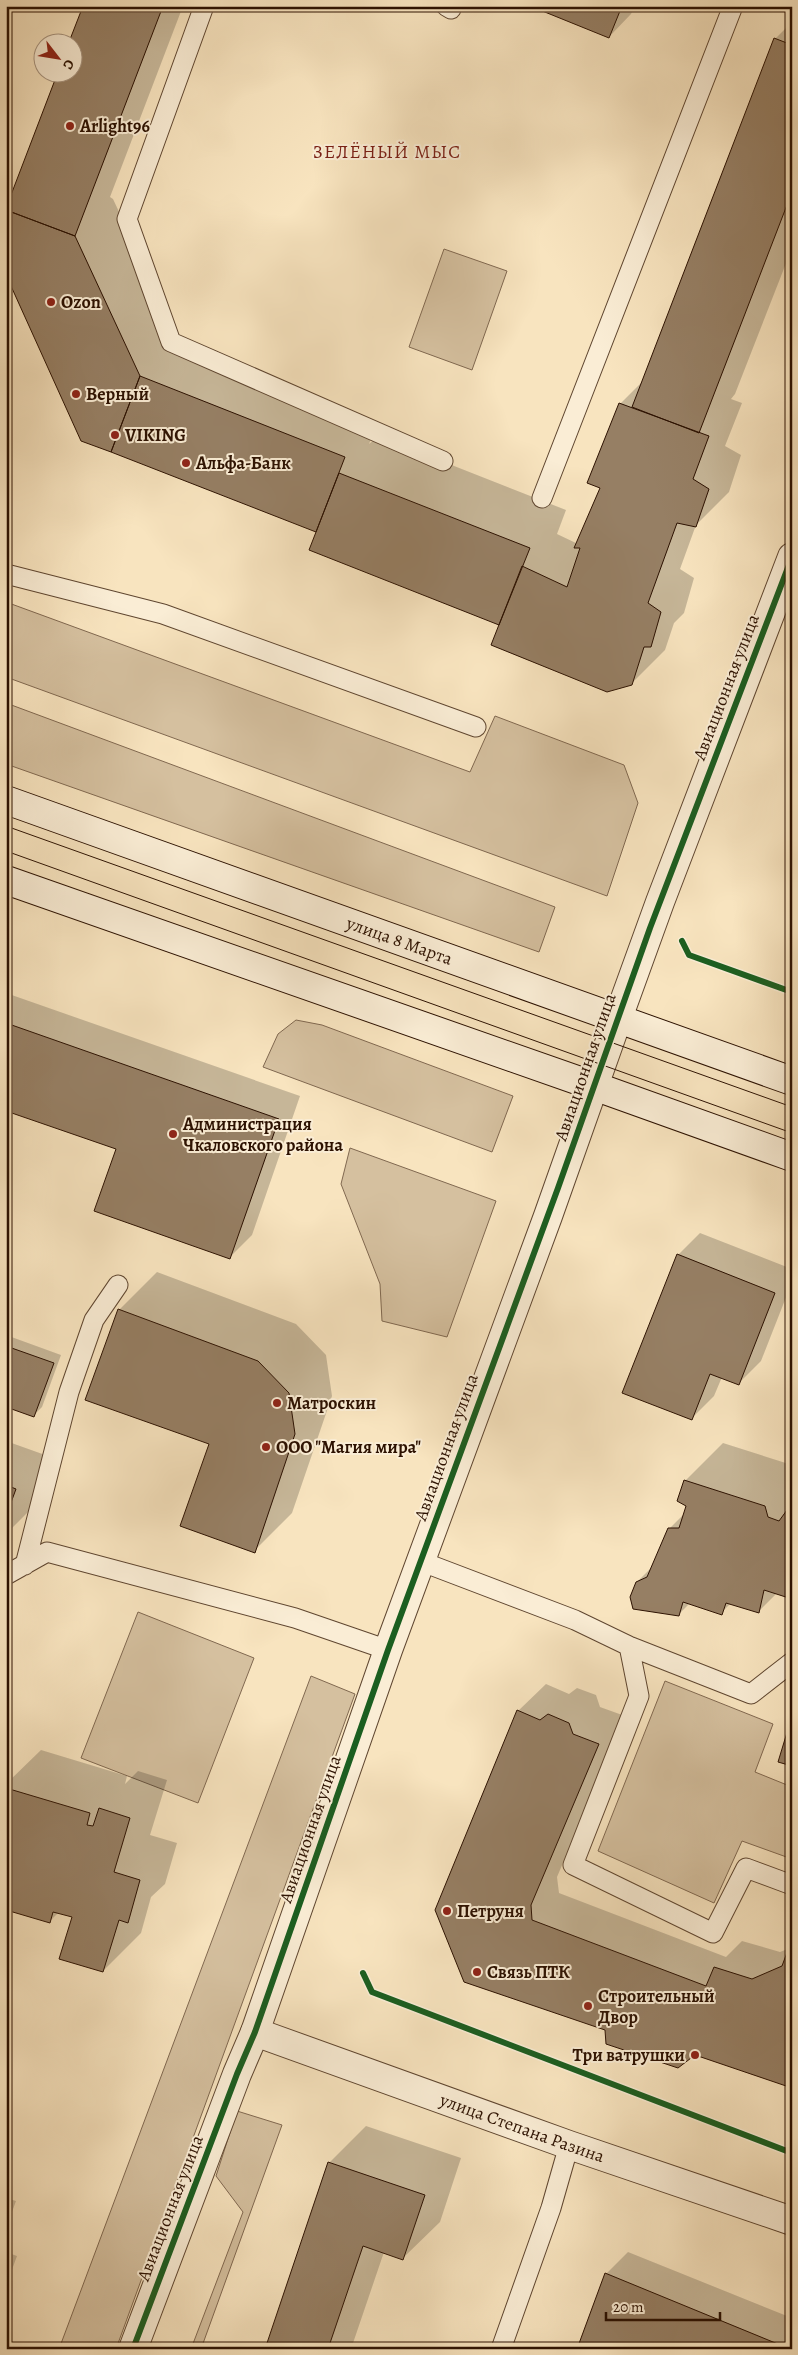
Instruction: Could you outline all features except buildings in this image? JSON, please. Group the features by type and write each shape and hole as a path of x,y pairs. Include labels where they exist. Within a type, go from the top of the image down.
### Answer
{"street":[{"name":"Авиационная улица","path":"134,2349 233,2083 255,2032 388,1650 656,911 792,557"},
{"name":"улица 8 Марта","path":"6,800 792,1081"},
{"path":"6,880 792,1157"},
{"name":"улица Степана Разина","path":"255,2032 569,2145 792,2221"}],"lane":[{"path":"204,6 127,219 171,342 443,461"},
{"path":"446,6 452,9 452,6"},
{"path":"542,498 733,6"},
{"path":"6,574 163,614 476,727"},
{"path":"25,1565 69,1392 94,1320 118,1285"},
{"path":"6,1575 47,1552 295,1618 388,1650"},
{"path":"420,1561 575,1620 629,1646 751,1694 792,1662"},
{"path":"629,1646 639,1696 572,1865 713,1932 746,1868 792,1885"},
{"path":"501,2349 550,2208 569,2145"}],"shaded area":[{"path":"444,249 507,271 472,370 409,347"},
{"path":"6,602 470,772 495,716 624,765 638,803 607,896 6,677"},
{"path":"6,703 555,907 539,952 6,764"},
{"path":"296,1020 322,1025 513,1096 492,1152 263,1067 278,1034"},
{"path":"350,1148 496,1201 447,1337 382,1321 380,1284 341,1184"},
{"path":"138,1612 254,1658 198,1803 81,1758"},
{"path":"311,1676 355,1694 116,2349 59,2349"},
{"path":"665,1681 773,1724 755,1772 792,1787 792,1859 742,1841 714,1903 598,1851"},
{"path":"237,2111 282,2125 201,2349 191,2349 243,2212 216,2176"}],"tram line":[{"path":"6,826 792,1107"},
{"path":"6,851 792,1133"}],"cycle path":[{"path":"133,2349 237,2074 255,2032 388,1650 558,1188 650,928 792,557"},
{"path":"682,941 689,955 792,992"},
{"path":"363,1973 372,1992 792,2153"}],"place":[{"name":"Arlight96","path":"70,126"},
{"name":"Ozon","path":"51,302"},
{"name":"Верный","path":"76,394"},
{"name":"VIKING","path":"115,435"},
{"name":"Альфа-Банк","path":"186,463"},
{"name":"Администрация Чкаловского района","path":"173,1134"},
{"name":"Матроскин","path":"277,1403"},
{"name":"ООО \"Магия мира\"","path":"266,1447"},
{"name":"Петруня","path":"447,1911"},
{"name":"Связь ПТК","path":"477,1972"},
{"name":"Строительный Двор","path":"588,2006"},
{"name":"Три ватрушки","path":"695,2055"}],"district":[{"name":"ЗЕЛЁНЫЙ МЫС","path":"387,152"}]}
